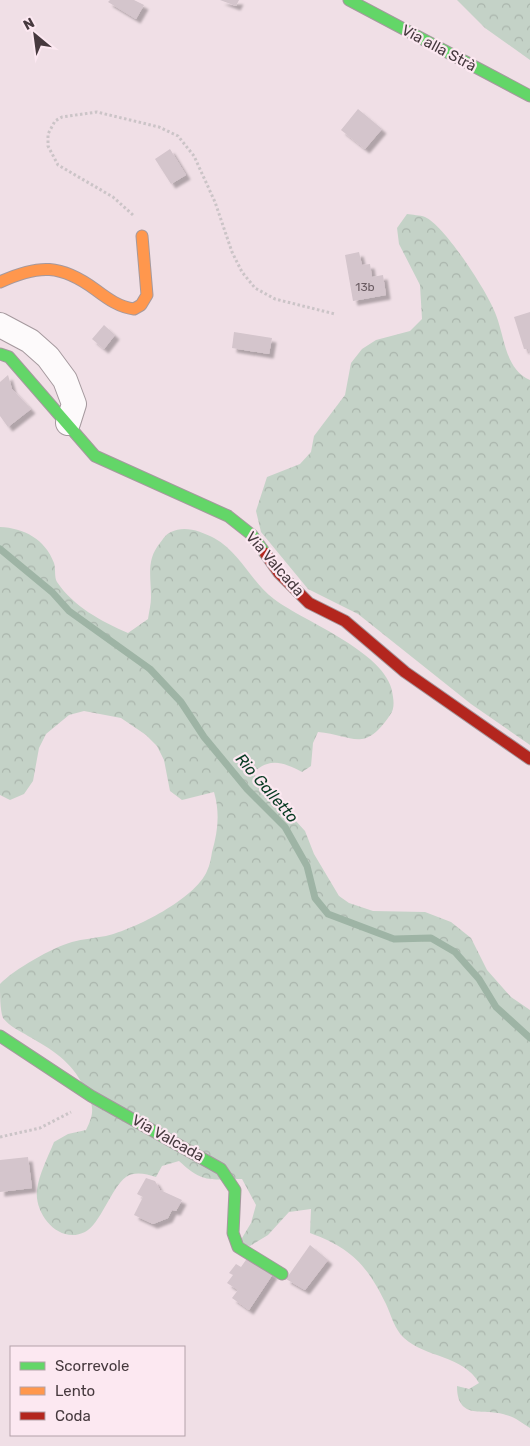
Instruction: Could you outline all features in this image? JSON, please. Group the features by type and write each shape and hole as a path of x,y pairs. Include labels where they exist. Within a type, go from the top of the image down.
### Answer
{"street":[{"name":"Via alla Strà","path":"349,0 530,96"},
{"path":"0,282 18,273 44,268 78,277 125,308 136,308 142,305 147,295 142,236"},
{"path":"0,325 30,341 48,357 65,380 74,404 68,423"},
{"name":"Via Valcada","path":"0,354 9,357 95,456 144,480 228,516 252,535 279,573 309,603 345,621 405,672 530,759"},
{"name":"Via Valcada","path":"0,1036 91,1096 221,1169 235,1190 233,1233 238,1247 282,1274"}],"path":[{"path":"142,236 134,216 113,197 58,165 48,146 48,134 51,126 62,117 97,112 159,127 178,136 194,156 215,202 232,252 242,272 255,288 275,299 335,314"},
{"path":"0,1137 40,1128 65,1116 91,1096"}],"green space":[{"path":"457,0 530,0 530,60 485,28"},
{"path":"407,214 425,217 434,223 454,246 476,277 492,305 511,361 522,375 530,380 530,745 471,704 358,614 308,589 261,532 256,511 267,477 300,464 311,452 314,436 345,395 351,363 362,349 376,340 410,331 422,319 420,285 399,244 397,228"},
{"path":"0,527 17,530 33,536 45,547 50,555 54,563 57,582 71,599 98,618 128,633 148,619 151,600 151,562 163,538 169,533 181,529 204,533 231,551 274,599 363,653 389,681 393,699 392,711 373,735 357,739 318,732 313,743 311,766 302,772 283,764 272,763 260,767 254,772 258,783 265,792 285,809 305,831 314,854 339,896 349,903 373,911 425,912 451,922 471,938 487,970 511,997 530,1010 530,1428 509,1416 474,1411 462,1405 458,1397 457,1386 469,1389 479,1383 464,1367 413,1345 401,1335 379,1290 364,1268 337,1245 310,1233 311,1209 289,1212 268,1235 250,1246 239,1243 251,1223 256,1205 242,1179 208,1179 201,1177 179,1161 162,1166 156,1177 137,1174 126,1177 115,1189 96,1222 85,1232 75,1235 66,1234 50,1225 44,1217 37,1199 37,1190 54,1142 68,1134 86,1130 91,1118 92,1108 79,1078 67,1063 53,1051 5,1021 1,1006 0,984 23,966 44,954 72,942 106,936 132,927 163,911 190,892 200,882 210,864 216,837 218,815 214,792 182,800 170,791 164,760 157,746 146,735 121,718 84,711 69,715 46,734 39,748 33,781 24,794 10,800 0,795"}],"building":[{"path":"110,0 134,0 144,5 136,19 108,2"},
{"path":"220,0 239,0 236,6"},
{"path":"358,109 382,129 365,149 341,130"},
{"path":"170,149 186,175 171,184 155,159"},
{"path":"359,252 362,265 370,264 372,277 383,275 386,295 353,301 345,255"},
{"path":"530,312 530,354 528,349 524,349 514,317"},
{"path":"104,325 115,335 104,349 92,339"},
{"path":"234,332 272,338 269,354 232,348"},
{"path":"8,375 12,389 31,409 8,427 0,416 0,382"},
{"path":"28,1157 32,1188 0,1192 0,1160"},
{"path":"146,1178 155,1181 160,1190 182,1200 176,1211 172,1210 168,1218 153,1224 134,1215 143,1197 137,1194"},
{"path":"310,1245 328,1260 305,1290 286,1279"},
{"path":"248,1257 273,1274 249,1310 232,1298 238,1290 227,1283 233,1275 229,1273 236,1264 241,1267"}],"waterway":[{"name":"Rio Galletto","path":"0,549 52,592 69,611 150,669 181,702 204,737 247,789 285,827 307,866 315,898 328,914 394,939 431,938 455,952 479,979 496,1007 530,1038"}],"traffic: fast":[{"path":"349,0 530,96"},
{"path":"0,354 9,357 95,456 228,516 252,535 265,553"},
{"path":"0,1036 91,1096 221,1169 235,1190 233,1233 238,1247 282,1274"}],"traffic: slow":[{"path":"0,282 14,276 38,270 61,271 83,281 114,302 134,309 141,305 147,295 142,236"}],"traffic: jam":[{"path":"265,553 279,573 309,603 345,621 405,672 530,759"}]}
